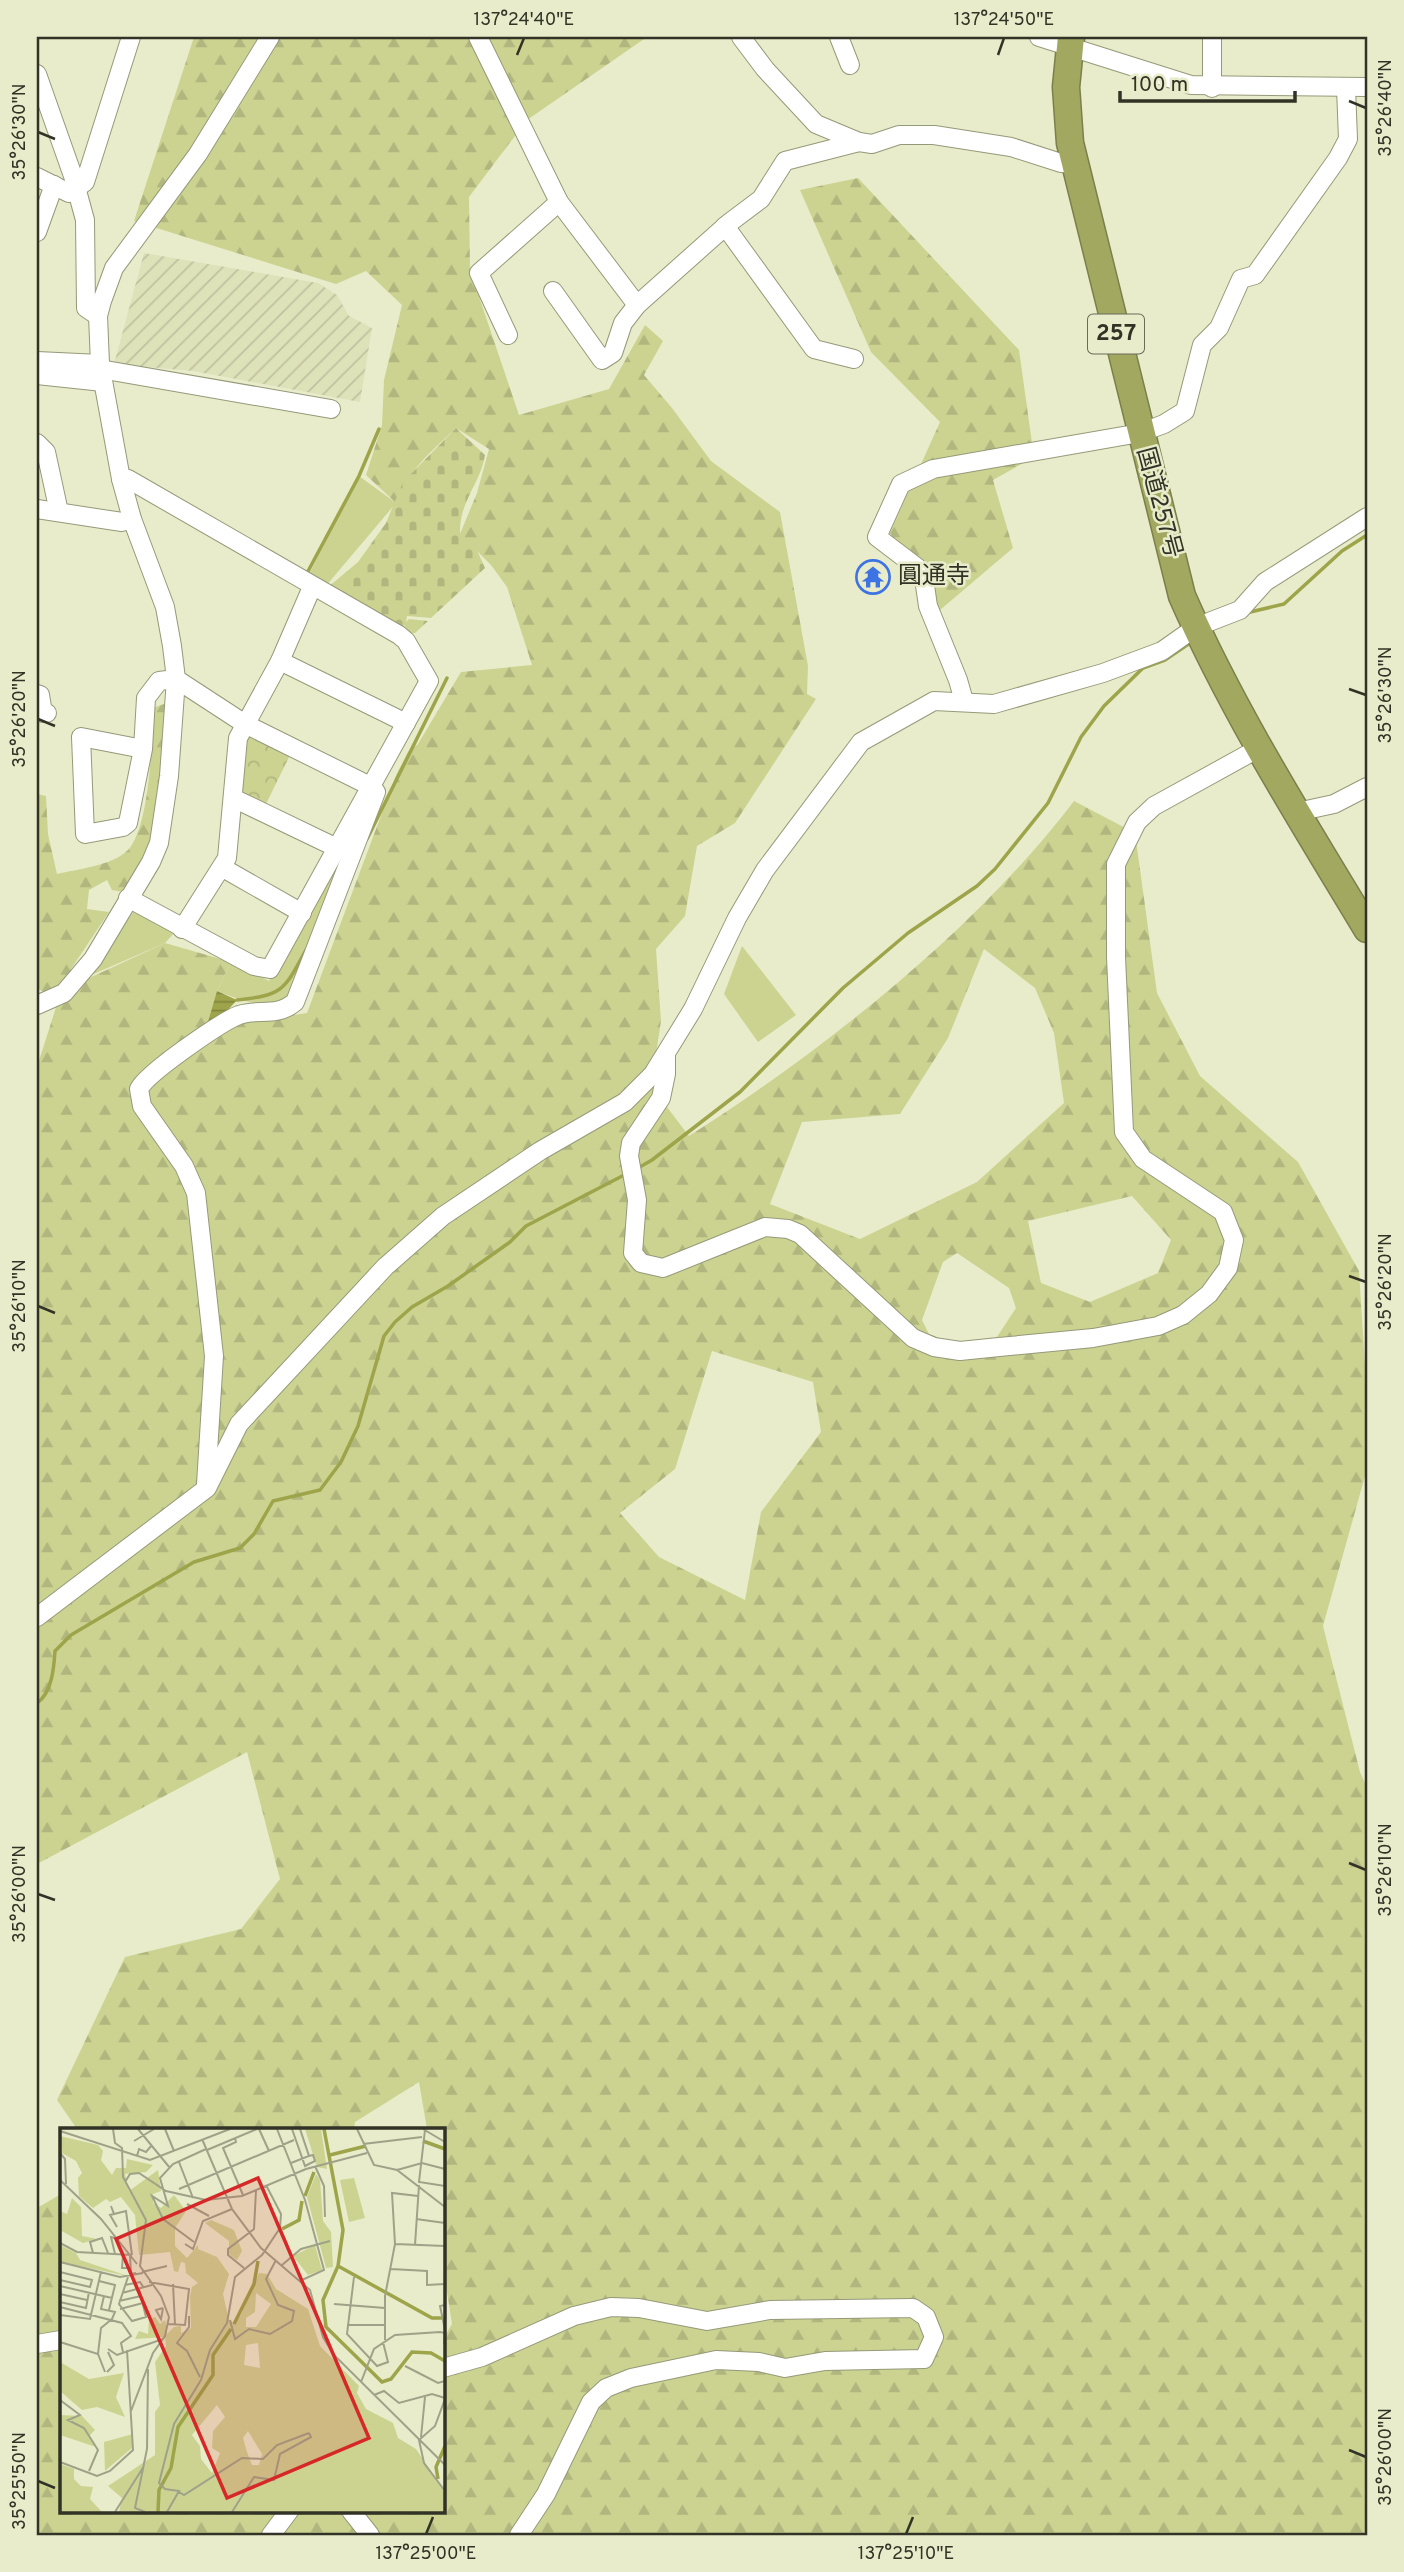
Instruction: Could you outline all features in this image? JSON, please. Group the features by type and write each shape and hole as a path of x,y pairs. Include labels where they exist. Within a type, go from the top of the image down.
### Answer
{"highway":[{"name":"国道257号","path":"1071,41 1066,101 1074,164 1182,596 1261,747 1367,929"}],"street":[{"path":"37,177 69,192 76,191 85,182 97,135 131,37"},
{"path":"37,1005 64,993 93,959 151,862 159,843 169,776 176,679 165,607 132,519 121,479 101,372 98,316 114,268 198,154 270,37"},
{"path":"478,37 559,202 637,304"},
{"path":"839,37 850,65"},
{"path":"1039,37 1071,41 1181,83 1212,88 1367,88"},
{"path":"1212,37 1212,88"},
{"path":"749,40 765,69 816,124 859,142 872,144 899,135 934,135 1011,147 1061,163 1074,164"},
{"path":"37,79 85,220 83,269 86,308 98,316"},
{"path":"964,701 928,606 923,572 877,537 901,484 933,469 1140,433 1164,424 1185,411 1202,345 1219,328 1241,279 1255,275 1338,158 1348,139 1346,88"},
{"path":"553,291 602,360 613,353 623,323 637,304 725,226 761,199 785,161 859,142"},
{"path":"37,232 54,185"},
{"path":"508,335 479,273 559,202"},
{"path":"725,226 814,349 854,359"},
{"path":"83,269 99,272 114,268"},
{"path":"37,361 331,409"},
{"path":"37,375 101,372"},
{"path":"37,443 46,452 60,512"},
{"path":"121,479 128,479 178,507 407,641 429,681 273,964 266,970 254,967 128,898"},
{"path":"37,509 122,522 132,519"},
{"path":"37,1617 206,1488 239,1424 385,1267 443,1216 484,1187 625,1102 653,1074 693,1009 750,895 780,846 860,741 894,726 934,701 994,704 1103,673 1162,651 1196,627 1240,610 1265,582 1367,517"},
{"path":"182,929 227,858 238,738 280,662 313,587"},
{"path":"280,662 406,723"},
{"path":"143,749 81,737 85,834 123,827 128,823 143,749 149,691 159,681 176,679 245,724 372,787 376,792 295,1002 284,1011 246,1014 230,1020 151,1073 139,1089 142,1106 184,1166 196,1193 214,1344 206,1488"},
{"path":"37,694 40,695 43,713 47,713"},
{"path":"666,1056 666,1074 661,1098 631,1143 637,1199 633,1253 641,1263 663,1268 765,1227 788,1229 800,1234 913,1338 934,1347 960,1351 1093,1338 1158,1326 1183,1315 1209,1294 1222,1277 1231,1259 1234,1240 1223,1212 1143,1159 1124,1132 1114,871 1137,822 1154,806 1261,747"},
{"path":"1297,811 1335,804 1367,787"},
{"path":"233,798 337,848"},
{"path":"223,868 302,912"},
{"path":"444,2368 482,2357 574,2316 611,2307 639,2308 707,2321 770,2311 839,2308 913,2308 926,2317 934,2337 924,2359 825,2361 785,2368 759,2362 716,2360 631,2378 606,2388 591,2402 546,2494 519,2535"},
{"path":"37,2344 60,2340"},
{"path":"271,2535 288,2512"},
{"path":"352,2512 370,2535"}],"shaded area":[{"path":"144,253 318,283 337,295 349,316 372,328 360,402 193,371 114,364"},
{"path":"217,991 237,1000 215,1024 208,1022"}],"green space":[{"path":"194,37 647,37 527,120 469,197 470,270 519,415 609,389 645,325 663,341 644,375 711,461 780,512 808,666 807,694 816,699 735,823 697,846 685,916 656,949 661,1021 651,1086 689,1136 740,1102 844,1026 945,941 1035,849 1074,801 1135,833 1157,993 1200,1076 1298,1162 1359,1271 1367,1398 1367,1469 1323,1626 1360,1772 1367,1787 1367,2535 37,2535 37,2208 60,2195 60,2512 444,2512 444,2337 452,2324 444,2272 444,2128 427,2128 419,2082 355,2122 354,2128 76,2128 57,2100 125,1957 241,1929 280,1879 247,1752 37,1864 37,1067 58,1001 37,988 37,794 46,796 48,834 57,874 104,863 121,855 128,850 141,822 150,761 153,708 169,702 157,836 128,893 112,890 107,880 89,890 87,909 109,912 71,969 87,979 165,943 231,962 217,991 210,1028 307,1013 397,773 408,752 418,744 461,672 532,665 507,587 491,565 460,534 477,493 489,449 456,428 414,471 396,503 366,475 382,425 384,380 402,305 366,271 336,284 134,221","holes":["984,949 1035,988 1054,1033 1064,1103 977,1182 860,1239 770,1204 802,1122 900,1114 948,1038","1132,1196 1171,1240 1158,1273 1090,1302 1041,1283 1028,1221","957,1253 1009,1288 1016,1308 991,1346 974,1351 929,1334 922,1320 943,1262","712,1351 813,1382 821,1432 761,1512 745,1600 659,1557 620,1513 675,1469"]},
{"path":"858,178 1019,350 1034,457 993,480 1013,548 940,610 890,533 940,422 871,352 800,190"},
{"path":"456,428 485,455 463,511 460,533 476,548 485,568 431,618 407,616 406,622 409,619 428,621 415,633 405,634 405,625 399,628 327,588 358,562 386,523 403,482"},
{"path":"359,476 396,503 325,587 307,578"},
{"path":"244,734 293,749 265,806 244,796 239,789"},
{"path":"362,816 294,995 266,1004 246,1001 217,991 231,962 269,981"},
{"path":"134,911 175,932 165,943 89,976"},
{"path":"742,946 796,1015 758,1042 724,994"}],"waterway":[{"path":"306,575 359,476 379,429"},
{"path":"1246,613 1284,604 1342,551 1367,535"},
{"path":"638,1168 740,1092 843,988 908,933 977,886 995,869 1048,803 1081,737 1104,706 1143,668 1165,660 1193,641"},
{"path":"367,839 447,678"},
{"path":"237,1000 265,996 281,988 293,974 306,950"},
{"path":"37,1703 49,1686 55,1651 71,1635 194,1562 240,1548 254,1534 273,1501 320,1490 341,1462 358,1426 384,1336 395,1322 412,1307 448,1286 510,1242 526,1226 628,1173"}],"place":[{"name":"圓通寺","path":"873,577"}]}
